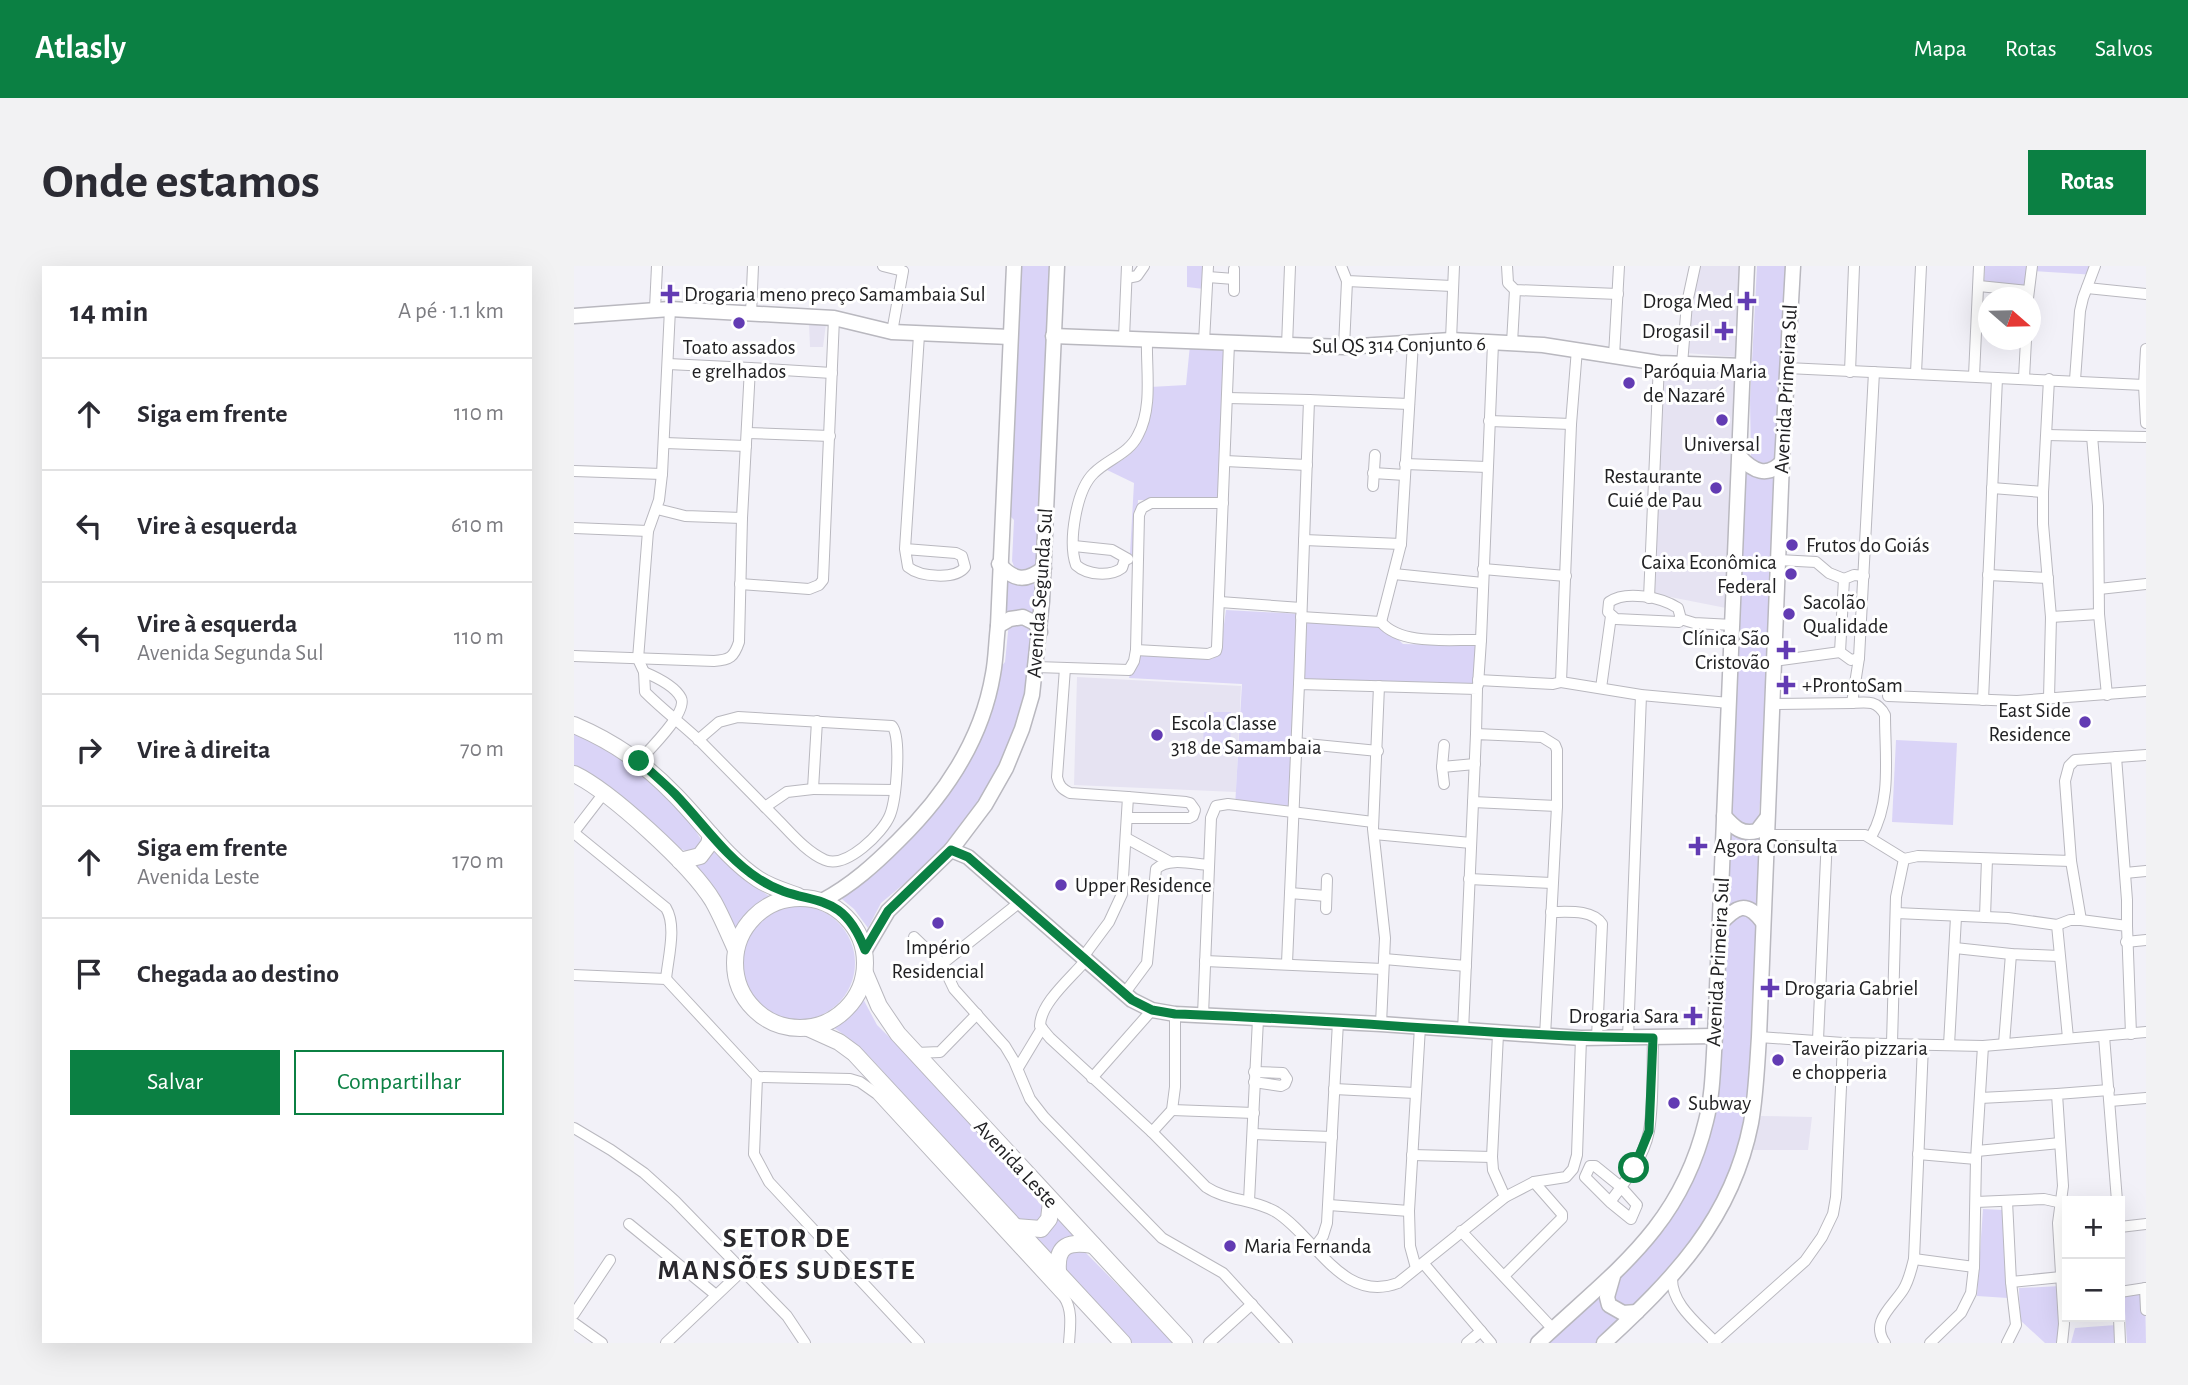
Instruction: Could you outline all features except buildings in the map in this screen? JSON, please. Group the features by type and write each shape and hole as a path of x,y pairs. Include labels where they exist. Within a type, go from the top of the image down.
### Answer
{"main road":[{"name":"Avenida Segunda Sul","path":"822,901 860,878 920,819 946,786 964,757 981,718 993,675 998,626 1014,266"},
{"name":"Avenida Segunda Sul","path":"865,950 888,911 951,850 985,805 1006,768 1022,729 1031,695 1040,632 1057,266"},
{"name":"Avenida Primeira Sul","path":"1538,1343 1641,1247 1669,1213 1694,1161 1711,1097 1747,266"},
{"name":"Avenida Primeira Sul","path":"1604,1343 1672,1277 1710,1228 1730,1193 1751,1122 1759,1037 1782,462 1793,266"},
{"path":"574,316 662,309 834,317 892,332 1010,337"},
{"name":"Sul QS 314 Conjunto 6","path":"1053,336 1344,347 1451,340 1577,349 1659,363 1744,366"},
{"path":"1740,457 1749,467 1759,471 1771,471 1782,462"},
{"path":"999,564 1018,579 1030,578 1044,568"},
{"path":"998,626 1010,619 1023,617 1035,623 1040,632"},
{"path":"574,725 607,739 639,761 758,879 800,897 822,901 842,912 857,929 865,950 865,973 859,993 846,1010 829,1022 808,1028 788,1028 769,1021 752,1008 741,991 735,971 736,950 744,929 759,912 778,901 800,897"},
{"path":"574,774 604,793 680,861 712,899 736,950"},
{"path":"1724,816 1734,827 1745,832 1757,831 1767,818"},
{"path":"680,861 700,856 709,844 711,835"},
{"path":"962,836 968,857"},
{"path":"951,850 968,857 1124,994 1152,1010 1175,1014 1381,1024 1581,1038 1714,1036"},
{"path":"1720,924 1731,912 1742,908 1753,911 1762,922"},
{"name":"Avenida Leste","path":"865,973 889,1022 1051,1202 1184,1343"},
{"name":"Avenida Leste","path":"808,1028 839,1042 854,1053 1123,1343"},
{"path":"1015,1227 1041,1229 1049,1219 1051,1202"},
{"path":"1058,1271 1058,1259 1064,1248 1077,1243 1093,1245"},
{"path":"1613,1274 1607,1297 1609,1305 1623,1312 1637,1312"}],"street":[{"path":"639,761 682,708 680,696 666,683 645,672 638,659 648,531 657,509 665,443 668,364 657,266"},
{"path":"751,314 753,266"},
{"path":"883,266 904,268 892,332"},
{"path":"1124,338 1127,266"},
{"path":"1127,278 1138,276 1144,266"},
{"path":"1287,346 1290,266"},
{"path":"1341,266 1347,281 1344,347"},
{"path":"1451,340 1454,266"},
{"path":"1507,266 1508,283 1515,290 1618,294"},
{"path":"1614,356 1619,266"},
{"path":"1682,364 1687,303 1695,266"},
{"path":"1850,372 1854,266"},
{"path":"1916,373 1921,266"},
{"path":"1974,376 1979,266"},
{"path":"2029,287 2032,266"},
{"path":"2076,380 2080,311 2095,266"},
{"path":"1204,342 1208,271 1234,274 1234,291"},
{"path":"1347,281 1452,286"},
{"path":"1979,286 1985,287"},
{"path":"2087,288 2146,294"},
{"path":"1512,344 1515,290"},
{"path":"740,584 809,589 819,585 822,580 834,317"},
{"path":"905,549 956,553 962,556 965,566 958,574 917,572 908,567 905,549 919,335"},
{"path":"1074,546 1112,550 1124,555 1122,568 1118,572 1085,571 1074,562 1074,546 1077,504 1092,474 1129,449 1143,423 1146,409 1147,340"},
{"path":"1381,622 1401,544 1413,342"},
{"path":"1136,650 1213,653 1219,642 1229,343"},
{"path":"1463,1031 1493,343"},
{"path":"1561,682 1571,424 1577,349"},
{"path":"2146,349 2146,423"},
{"path":"2024,378 2025,350"},
{"path":"1648,597 1659,363"},
{"path":"668,364 832,373"},
{"path":"574,656 714,661 732,658 739,642 750,368"},
{"path":"1787,368 2144,385"},
{"path":"1852,704 1859,658 1874,372"},
{"path":"1983,699 1997,378"},
{"path":"2049,379 2043,492 2051,617 2049,698"},
{"path":"1227,398 1409,404"},
{"path":"1287,963 1309,401"},
{"path":"1489,421 1571,424"},
{"path":"747,433 830,436"},
{"path":"2047,435 2146,438"},
{"path":"2092,436 2098,506 2099,614 2107,695"},
{"path":"665,443 746,446"},
{"path":"1373,486 1375,456"},
{"path":"1225,461 1307,465"},
{"path":"1373,473 1486,467"},
{"path":"574,471 662,474"},
{"path":"1992,488 2043,492"},
{"path":"1036,667 1124,671 1132,667 1136,650 1139,515 1144,506 1151,503 1223,503"},
{"path":"657,509 685,516 742,518"},
{"path":"574,528 648,531"},
{"path":"1304,540 1401,544"},
{"path":"1125,559 1138,559"},
{"path":"1779,560 1816,562 1829,573 1844,579 1854,575 1864,576"},
{"path":"1483,569 1566,576"},
{"path":"1394,574 1483,583"},
{"path":"1988,575 2049,578"},
{"path":"1840,652 1844,579"},
{"path":"2099,589 2146,584"},
{"path":"1601,688 1611,616 1608,612 1609,602 1615,598 1648,597 1674,605 1680,611 1681,620"},
{"path":"1220,602 1381,622 1392,632 1408,638 1481,640"},
{"path":"2051,617 2099,614"},
{"path":"1611,616 1733,625"},
{"path":"1774,661 1840,652 1851,660 1859,658"},
{"path":"1065,668 1057,777 1062,790 1069,793 1186,802 1194,806 1195,810 1189,818 1127,818"},
{"path":"645,672 645,692 698,740 800,842 826,860 833,862 855,854 889,818 895,790 897,735 892,726 758,718 727,719 719,722 698,740"},
{"path":"1299,684 1379,686 1561,682 1641,695 1729,703"},
{"path":"1379,686 1373,822 1384,916 1381,1024"},
{"path":"1888,696 2017,701 2146,691"},
{"path":"1628,1038 1641,695"},
{"path":"1772,704 1872,702 1880,706 1885,715 1886,794 1880,820 1871,837"},
{"path":"813,789 817,721"},
{"path":"1476,734 1542,737 1556,745 1558,767 1545,1036"},
{"path":"1296,743 1378,751"},
{"path":"1444,746 1444,784"},
{"path":"2081,920 2071,861 2065,782 2069,766 2075,760 2146,755"},
{"path":"2116,757 2125,873 2131,1034"},
{"path":"1442,767 1475,764"},
{"path":"765,807 787,792 813,789 895,790"},
{"path":"604,793 574,833 670,914 666,979"},
{"path":"1128,797 1124,878 1118,905 1084,959 1047,1004 1040,1019 1042,1028 1206,1187 1275,1212 1287,1220 1346,1278 1359,1285 1388,1287 1398,1283 1505,1197 1534,1182 1566,1177 1573,1169 1577,1155 1581,1038"},
{"path":"1473,802 1556,806"},
{"path":"1202,1015 1211,818 1216,806 1228,804 1373,822"},
{"path":"1767,818 1787,835"},
{"path":"1374,834 1471,843"},
{"path":"1766,835 1865,835 1904,859 1917,856 2071,861"},
{"path":"1818,1040 1827,836"},
{"path":"1125,838 1170,862"},
{"path":"1892,1044 1896,913 1899,878 1904,859"},
{"path":"1986,917 1987,859"},
{"path":"1124,994 1147,963 1154,878 1158,866 1170,862 1209,865"},
{"path":"2125,873 2146,871"},
{"path":"1469,878 1552,883"},
{"path":"1326,909 1327,879"},
{"path":"1290,893 1326,896"},
{"path":"942,964 1020,902"},
{"path":"1551,912 1580,913 1598,919 1602,925 1597,1038"},
{"path":"1896,913 1986,917 2057,925 2070,920 2081,920 2127,926"},
{"path":"1949,1045 1956,917"},
{"path":"2057,925 2068,1038"},
{"path":"914,937 942,964 954,989 1005,1046 1030,1099 1044,1117 1162,1238 1223,1273 1287,1343"},
{"path":"2126,942 2146,940"},
{"path":"1955,948 2059,956"},
{"path":"2004,1044 2011,954"},
{"path":"1205,961 1466,966"},
{"path":"574,975 666,979 757,1077 850,1079 860,1082 877,1094 1064,1297 1069,1304 1070,1313 1069,1343"},
{"path":"1092,1078 1152,1010"},
{"path":"916,1053 940,1052 977,1014"},
{"path":"1152,1132 1172,1110 1175,1087 1175,1014"},
{"path":"1249,1202 1258,1019"},
{"path":"1314,1248 1323,1236 1329,1205 1338,1022"},
{"path":"1420,1027 1409,1211 1410,1246 1420,1266 1491,1343"},
{"path":"1017,1068 1042,1028"},
{"path":"1759,1037 1843,1043 1983,1046 2146,1032"},
{"path":"1498,1034 1492,1157 1493,1170 1505,1197"},
{"path":"2104,1037 2116,1196"},
{"path":"1610,1202 1638,1159 1649,1131 1653,1038"},
{"path":"1672,1277 1676,1300 1714,1342 1805,1261 1819,1243 1833,1214 1838,1178 1843,1043"},
{"path":"1885,1343 1880,1324 1884,1314 1903,1290 1914,1259 1923,1045"},
{"path":"1930,1343 1961,1313 1971,1293 1983,1046"},
{"path":"757,1077 753,1149 759,1167 769,1182 919,1343"},
{"path":"1334,1089 1415,1093"},
{"path":"1980,1098 2109,1090"},
{"path":"2057,1094 2064,1196"},
{"path":"2110,1101 2146,1098"},
{"path":"1172,1110 1254,1113"},
{"path":"574,1128 644,1173 675,1201 787,1316 804,1343"},
{"path":"1253,1134 1332,1137"},
{"path":"1918,1154 1977,1155 2060,1143"},
{"path":"1412,1155 1492,1157"},
{"path":"1595,1166 1621,1187 1637,1205 1631,1219 1610,1202 1585,1177 1590,1167 1595,1166"},
{"path":"1504,1276 1562,1218 1562,1214 1534,1182"},
{"path":"1976,1202 2044,1199 2062,1203"},
{"path":"2007,1201 2016,1325 2007,1343"},
{"path":"1329,1205 1409,1211"},
{"path":"2062,1210 2058,1223 2064,1324 2062,1343"},
{"path":"629,1224 716,1295"},
{"path":"2125,1226 2146,1224"},
{"path":"1461,1231 1553,1329"},
{"path":"1914,1259 1974,1267"},
{"path":"574,1314 610,1260"},
{"path":"666,1343 743,1270"},
{"path":"2011,1282 2061,1277"},
{"path":"2125,1291 2145,1288 2146,1310"},
{"path":"1654,1295 1676,1300"},
{"path":"1209,1343 1252,1304"},
{"path":"574,1322 603,1343"},
{"path":"2119,1322 2120,1343"},
{"path":"1467,1343 1480,1331"}],"shaded area":[{"path":"1020,266 1055,266 1039,562 1034,571 1016,572 1012,561 1014,520 1010,516"},
{"path":"1187,266 1205,266 1204,289 1187,287"},
{"path":"1695,266 1741,266 1737,357 1686,353"},
{"path":"1757,266 1787,266 1777,459 1771,466 1756,463 1751,457 1750,400"},
{"path":"1985,266 2099,266 2096,275 2033,271 2030,287 1984,285"},
{"path":"809,324 826,324 823,347 810,347"},
{"path":"1190,345 1225,348 1219,500 1138,500 1135,555 1130,554 1134,483 1105,469 1130,454 1143,437 1150,387 1186,385"},
{"path":"1662,367 1738,371 1726,608 1655,594"},
{"path":"1744,466 1775,476 1774,661 1758,823 1746,830 1729,813"},
{"path":"1005,577 1022,586 1040,578 1038,620 1003,618"},
{"path":"1226,610 1301,614 1296,814 1235,807 1242,684 1129,678 1135,653 1212,659 1220,653"},
{"path":"1305,621 1386,628 1403,644 1479,646 1477,687 1301,681"},
{"path":"1009,622 1034,626 1033,670 1005,761 960,831 881,903 868,928 854,909 837,895 863,882 884,865 967,760 991,716 999,669 1005,662"},
{"name":"Escola Classe 318 de Samambaia","path":"1077,677 1241,686 1236,792 1074,785"},
{"path":"1204,712 1231,712 1230,755 1203,754"},
{"path":"574,730 618,751 684,812 702,841 698,852 691,853 681,849 574,767"},
{"path":"1896,740 1957,743 1953,825 1892,822"},
{"path":"1727,824 1762,834 1759,911 1738,903 1724,909"},
{"path":"715,844 740,874 771,897 754,906 735,931 708,880 690,866"},
{"path":"798,906 820,910 830,915 846,931 851,941 855,963 851,985 846,995 830,1011 820,1016 798,1020 776,1016 766,1011 750,995 745,985 741,963 745,941 750,931 766,915 776,910"},
{"path":"1735,912 1755,917 1756,927 1752,1068 1740,1136 1715,1203 1690,1248 1674,1268 1634,1307 1618,1306 1613,1296 1615,1284 1665,1229 1704,1155 1717,1103 1725,921"},
{"path":"861,995 877,1025 963,1110 1045,1210 1042,1220 1025,1226 956,1157 873,1061 829,1025 847,1013"},
{"path":"1761,1116 1812,1117 1808,1150 1751,1150"},
{"path":"1983,1209 2003,1210 2008,1298 1977,1296"},
{"path":"1053,1211 1079,1239 1052,1262 1029,1237"},
{"path":"1084,1251 1175,1343 1129,1343 1062,1266 1065,1252"},
{"path":"2061,1286 2062,1323 2058,1343 2045,1343 2020,1320 2019,1288"},
{"path":"1602,1290 1625,1317 1596,1343 1546,1343"},
{"path":"2145,1294 2146,1343 2127,1343 2125,1295"},
{"path":"2116,1325 2117,1343 2071,1343 2075,1328"}],"place":[{"name":"Drogaria meno preço Samambaia Sul","path":"670,294"},
{"name":"Droga Med","path":"1747,301"},
{"name":"Toato assados e grelhados","path":"739,323"},
{"name":"Drogasil","path":"1724,331"},
{"name":"Paróquia Maria de Nazaré","path":"1629,383"},
{"name":"Universal","path":"1722,420"},
{"name":"Restaurante Cuié de Pau","path":"1716,488"},
{"name":"Frutos do Goiás","path":"1792,545"},
{"name":"Caixa Econômica Federal","path":"1791,574"},
{"name":"Sacolão Qualidade","path":"1789,614"},
{"name":"Clínica São Cristovão","path":"1786,650"},
{"name":"+ProntoSam","path":"1786,685"},
{"name":"East Side Residence","path":"2085,722"},
{"name":"Escola Classe 318 de Samambaia","path":"1157,735"},
{"name":"Agora Consulta","path":"1698,846"},
{"name":"Upper Residence","path":"1061,885"},
{"name":"Império Residencial","path":"938,923"},
{"name":"Drogaria Gabriel","path":"1770,988"},
{"name":"Drogaria Sara","path":"1693,1016"},
{"name":"Taveirão pizzaria e chopperia","path":"1778,1060"},
{"name":"Subway","path":"1674,1103"},
{"name":"Maria Fernanda","path":"1230,1246"}],"district":[{"name":"SETOR DE MANSÕES SUDESTE","path":"787,1255"}],"route":[{"path":"639,761 743,867 775,888 822,901 842,912 857,929 865,950 888,911 951,850 968,857 1132,1000 1152,1010 1175,1014 1381,1024 1498,1034 1653,1038 1649,1131 1634,1168"}]}
